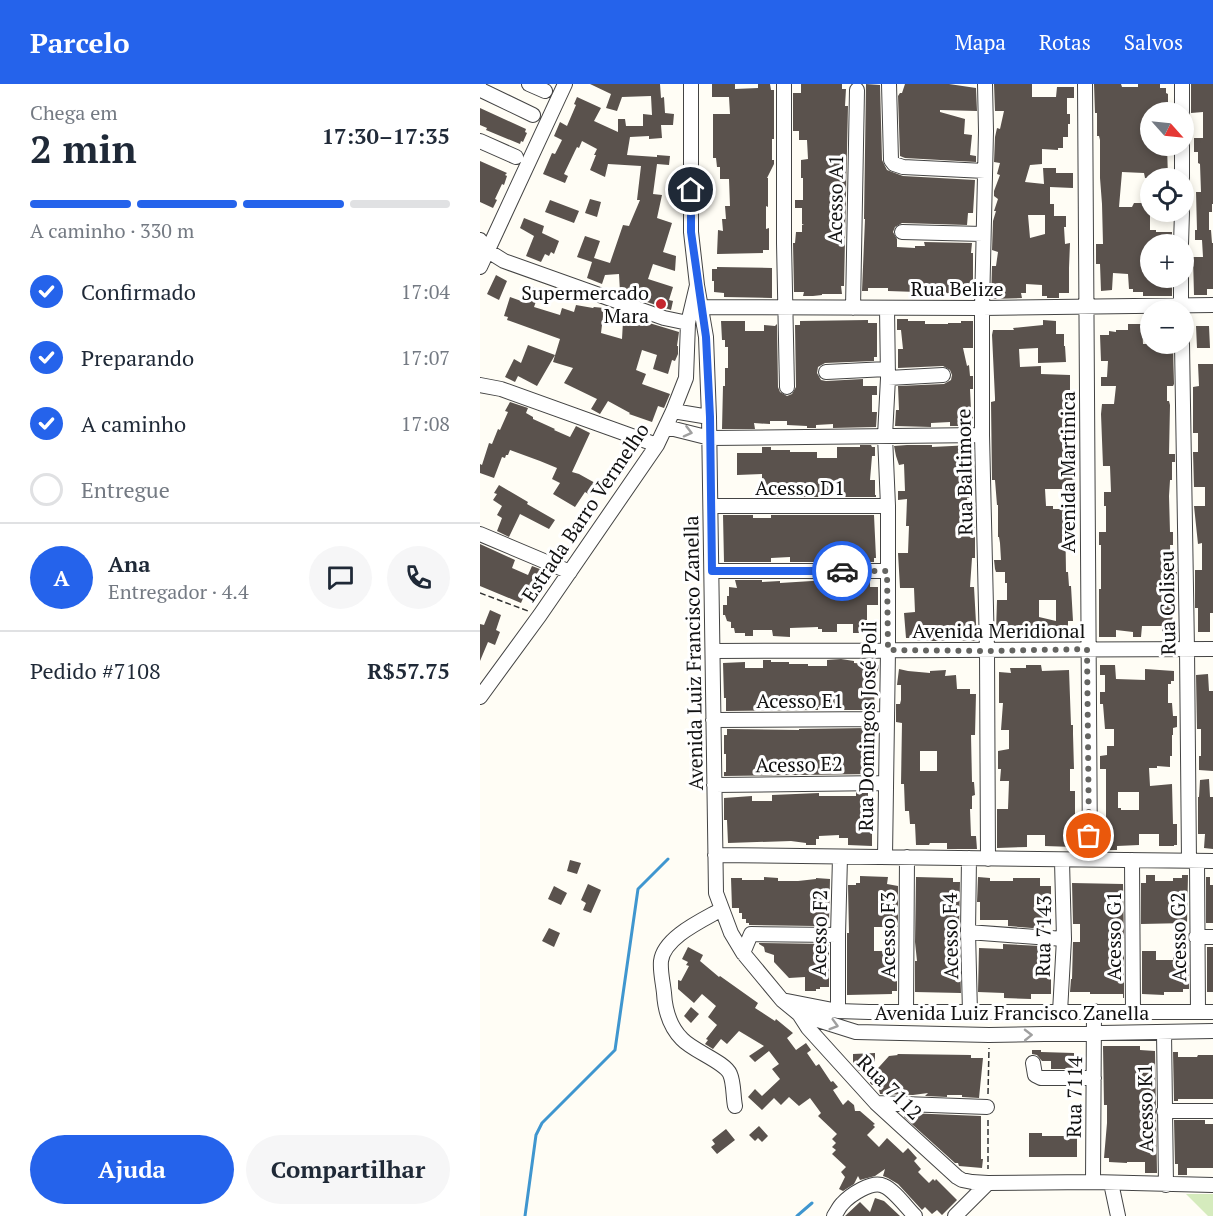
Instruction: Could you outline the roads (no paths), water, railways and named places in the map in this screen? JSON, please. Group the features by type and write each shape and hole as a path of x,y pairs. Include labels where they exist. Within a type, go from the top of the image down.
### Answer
{"street":[{"path":"530,84 545,91"},
{"path":"480,267 484,245 566,84"},
{"name":"Estrada Barro Vermelho","path":"480,697 540,615 657,445 686,378 688,322 697,285 691,232 692,84"},
{"path":"784,84 787,387"},
{"path":"889,84 891,160 894,164 985,171"},
{"name":"Rua Baltimore","path":"985,84 982,435 987,651 988,859"},
{"name":"Avenida Martinica","path":"1085,84 1090,860"},
{"path":"1182,84 1182,102"},
{"path":"480,88 533,116"},
{"name":"Acesso A1","path":"853,308 857,90"},
{"path":"480,141 516,157"},
{"path":"902,232 983,234"},
{"path":"484,245 504,261 664,318 688,322"},
{"name":"Avenida Luiz Francisco Zanella","path":"697,285 706,337 710,417 716,893 731,933 742,953 783,1000 856,1032 989,1035 1213,1031"},
{"name":"Rua Belize","path":"1194,307 1213,305"},
{"name":"Rua Belize","path":"702,307 1140,307"},
{"name":"Rua Domingos José Poli","path":"885,857 888,650 888,506 885,436 887,308"},
{"name":"Rua Coliseu","path":"1182,354 1193,861"},
{"path":"826,372 943,375"},
{"path":"480,385 501,389 657,445"},
{"path":"673,411 710,417"},
{"path":"666,427 710,438 982,435"},
{"name":"Acesso D1","path":"711,506 888,506"},
{"path":"480,534 570,572"},
{"path":"712,571 887,571"},
{"name":"Avenida Meridional","path":"713,651 1213,649"},
{"name":"Acesso E1","path":"713,720 886,719"},
{"name":"Acesso E2","path":"714,785 885,783"},
{"path":"715,855 1062,861 1213,861"},
{"name":"Acesso F2","path":"838,1011 840,857"},
{"name":"Acesso F3","path":"906,1012 907,858"},
{"name":"Acesso F4","path":"969,858 970,1013"},
{"name":"Acesso G1","path":"1132,860 1133,1012"},
{"name":"Rua 7143","path":"1060,1012 1064,939 1062,861"},
{"name":"Acesso G2","path":"1193,861 1198,1012"},
{"path":"722,909 676,936 663,953 661,962 665,1003 673,1028 692,1047 725,1066 730,1074 735,1106"},
{"path":"968,932 1064,939"},
{"path":"742,953 751,934 838,934"},
{"path":"1196,937 1213,937"},
{"name":"Avenida Luiz Francisco Zanella","path":"800,1009 970,1013 1213,1012"},
{"name":"Rua 7112","path":"800,1009 808,1028 876,1103 957,1177 972,1182 988,1183"},
{"name":"Rua 7114","path":"1093,1182 1094,1011"},
{"name":"Acesso K1","path":"1164,1032 1166,1185"},
{"path":"1033,1063 1035,1075 1041,1078 1094,1078"},
{"path":"876,1103 987,1107"},
{"path":"1164,1111 1213,1111"},
{"path":"955,1216 988,1183 1093,1182 1213,1185"},
{"path":"1111,1183 1118,1216"},
{"path":"834,1216 842,1203 858,1191 874,1184 884,1186 915,1216"}],"waterway":[{"path":"525,1216 536,1135 542,1123 615,1050 638,889 668,859"},
{"path":"797,1216 812,1203"}],"place":[{"name":"Supermercado Mara","path":"661,304"}]}
